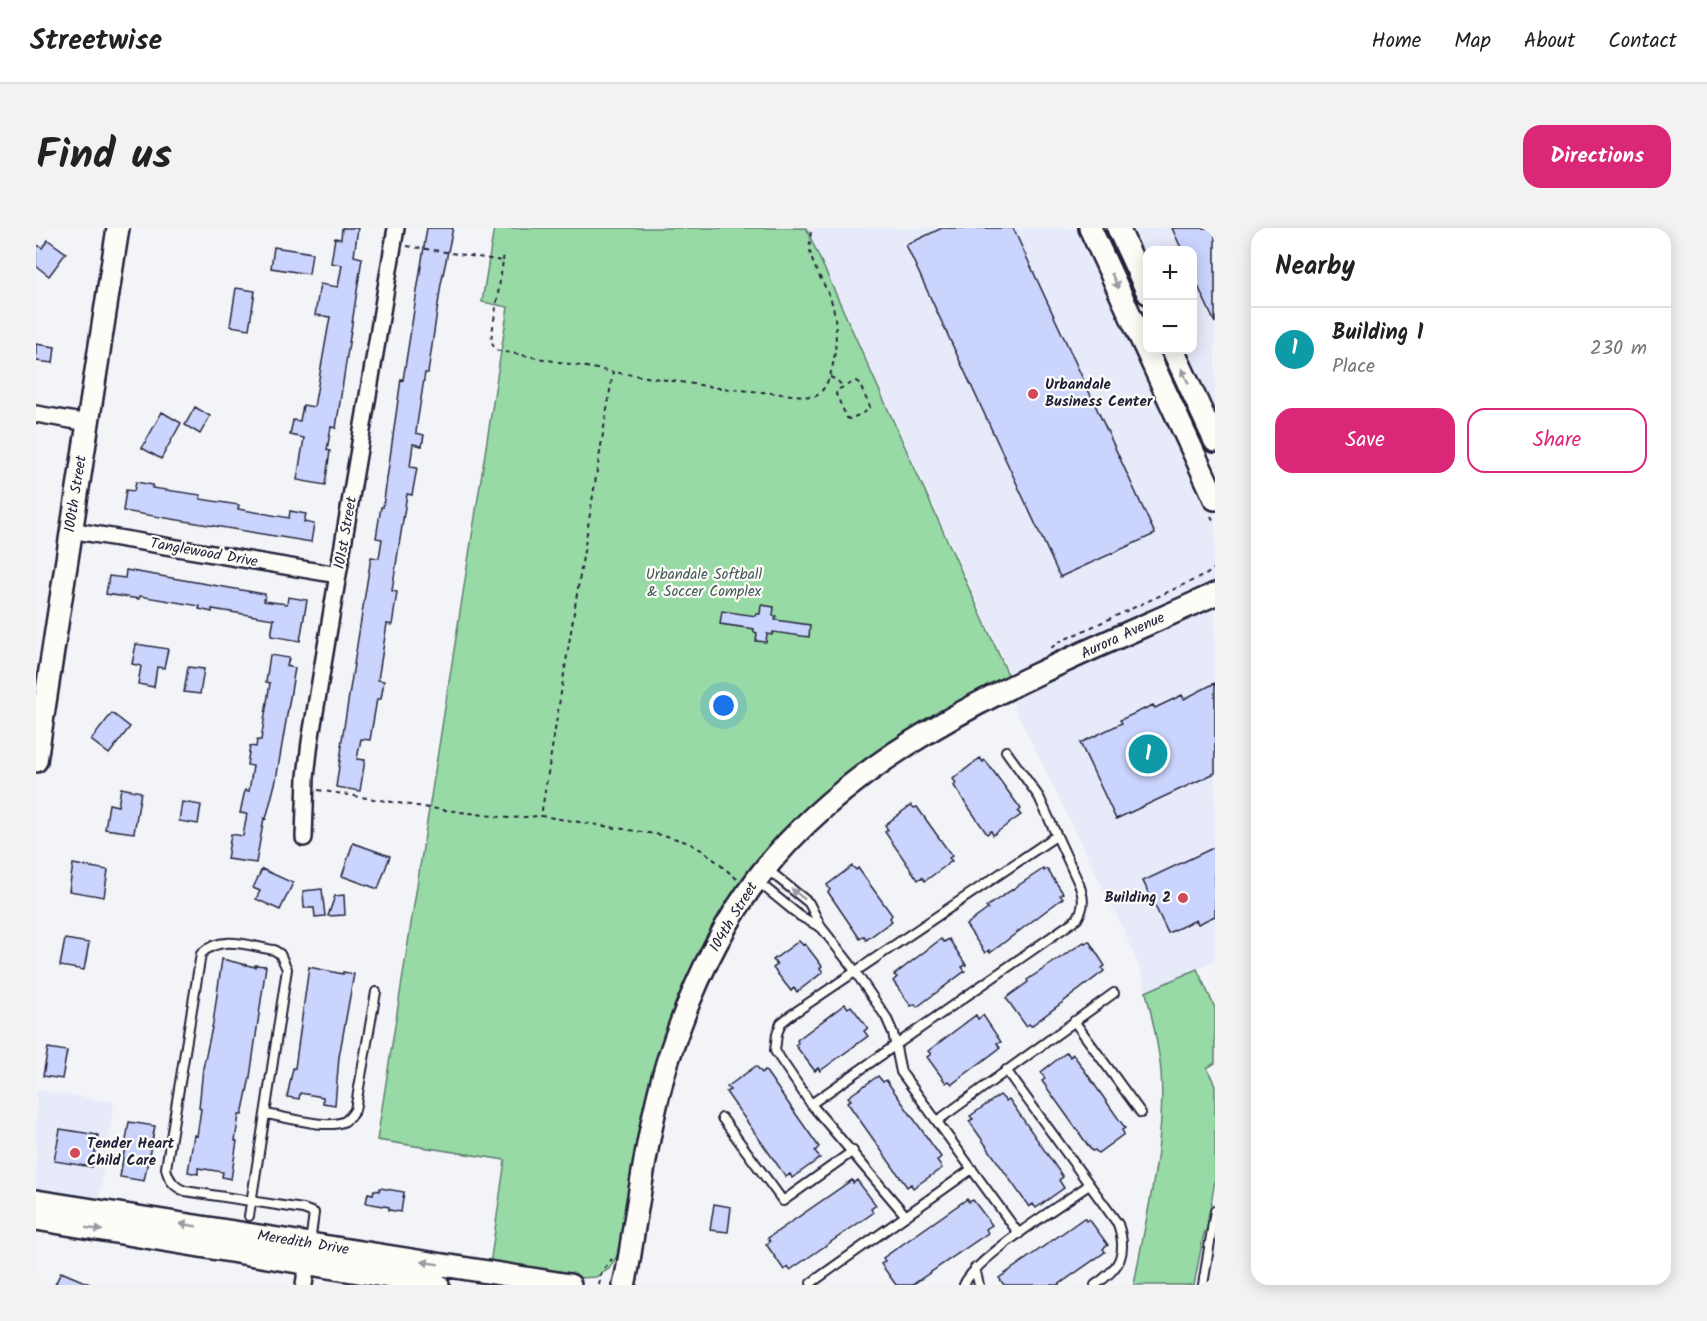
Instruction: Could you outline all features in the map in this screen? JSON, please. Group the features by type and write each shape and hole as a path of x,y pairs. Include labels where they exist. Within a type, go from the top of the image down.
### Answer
{"street":[{"name":"100th Street","path":"36,760 118,228"},
{"name":"101st Street","path":"304,838 310,742 396,228"},
{"path":"1090,228 1215,499"},
{"path":"1118,228 1143,282"},
{"path":"1175,354 1215,441"},
{"path":"36,414 87,423"},
{"name":"Tanglewood Drive","path":"70,530 339,575"},
{"name":"Aurora Avenue","path":"1032,678 1215,594"},
{"name":"104th Street","path":"624,1285 648,1143 668,1061 689,1003 715,947 753,877 813,818 882,761 947,720 1032,678"},
{"name":"Meredith Drive","path":"36,1201 309,1254 438,1285"},
{"name":"Meredith Drive","path":"36,1220 570,1285"},
{"path":"304,1285 309,1254"}],"lane":[{"path":"811,1104 1077,920 1083,909 1083,896 1039,797 1006,751"},
{"path":"906,1216 811,1104 775,1051 781,1023 1056,836"},
{"path":"753,877 800,916 820,927"},
{"path":"753,877 809,903 820,927 886,1017 893,1033 902,1072 1019,1234"},
{"path":"249,1216 251,1202 266,1114 287,969 280,954 274,950 223,942 214,944 201,954 166,1168 171,1182 185,1191 251,1202 310,1210 314,1213 314,1218 309,1254"},
{"path":"266,1114 331,1124 345,1121 350,1117 355,1110 376,992"},
{"path":"937,1121 1114,993"},
{"path":"1074,1021 1141,1113"},
{"path":"1006,1070 1118,1224 1123,1239 1122,1252 1111,1274 1095,1285"},
{"path":"722,1118 783,1202 853,1151"},
{"path":"811,1282 972,1169"},
{"path":"964,1285 975,1268 1089,1185"},
{"path":"1203,1285 1215,1212"},
{"path":"975,1268 979,1285"}],"path":[{"path":"504,253 491,340 495,350 613,372 720,388 813,397 820,394 830,377 837,332 833,306 810,251 811,228"},
{"path":"407,246 503,261"},
{"path":"541,816 613,372"},
{"path":"830,377 837,380 843,387"},
{"path":"856,381 859,383 870,407 868,410 850,419 847,418 836,394 837,390 843,387 856,381"},
{"path":"1049,650 1059,642 1207,574 1215,568"},
{"path":"306,788 509,819 541,816 668,836 689,843 753,877"},
{"path":"599,1285 601,1275"}],"shaded area":[{"path":"807,228 1090,228 1143,343 1143,354 1148,354 1215,499 1215,960 1146,992 1141,971 1121,925 1006,690 1012,678"},
{"path":"1118,228 1215,228 1215,441 1175,354 1197,354 1197,246 1143,246 1143,284"},
{"path":"36,1090 114,1102 97,1211 36,1201"}],"green space":[{"name":"Urbandale Softball & Soccer Complex","path":"494,228 806,228 1009,677 906,735 842,779 783,831 742,879 707,938 627,1208 617,1256 609,1269 596,1277 579,1278 490,1265 505,1160 377,1140 508,307 482,302"},
{"path":"1197,969 1215,1008 1215,1063 1207,1068 1215,1085 1215,1180 1207,1229 1204,1233 1194,1285 1134,1285 1154,1179 1161,1125 1159,1052 1146,992"}],"building":[{"path":"342,228 358,228 354,256 362,258 336,428 331,427 327,450 330,451 325,485 297,480 304,438 290,435 293,420 300,421 303,405 314,407 330,317 315,315 320,284 338,287 342,265 331,263 335,238 341,239"},
{"path":"427,228 453,228 417,424 416,433 424,435 422,446 413,444 410,467 417,468 412,495 407,494 392,591 397,592 392,625 387,624 378,680 384,681 381,699 377,699 370,740 361,739 357,759 365,760 360,791 336,787 371,557 379,558 382,539 376,538 381,507 383,507 401,379 403,380"},
{"name":"Urbandale Business Center","path":"942,228 1013,228 1155,534 1060,577 906,245"},
{"path":"1172,228 1215,228 1215,323 1197,284 1197,246 1180,246"},
{"path":"48,240 66,253 49,276 36,266 36,244 42,248"},
{"path":"274,247 312,253 309,274 271,268"},
{"path":"236,288 255,291 249,329 230,326"},
{"path":"36,344 55,347 53,363 36,361"},
{"path":"195,407 210,416 200,434 185,425"},
{"path":"162,412 181,423 161,459 142,448"},
{"path":"136,482 153,485 152,488 201,495 200,499 239,505 238,509 289,518 290,511 306,514 304,522 314,524 311,542 123,511 126,490 134,491"},
{"path":"126,570 265,594 264,601 287,604 288,597 307,600 300,641 271,636 274,619 212,609 212,612 199,609 200,606 140,596 139,599 106,594 109,576 125,578"},
{"path":"761,605 774,607 775,620 810,625 809,637 773,632 772,635 767,634 766,642 756,641 757,633 754,629 720,624 722,611 756,616 760,614"},
{"path":"136,644 168,649 164,668 157,667 154,687 138,684 141,666 132,664"},
{"path":"270,655 289,658 287,666 295,668 276,780 266,819 264,818 256,863 227,859 231,834 243,836 247,814 240,813 245,790 249,791 253,766 247,765 250,746 256,747 257,740 261,740 270,683 266,682"},
{"path":"188,667 204,669 200,694 184,692"},
{"path":"1215,683 1215,773 1116,819 1080,743 1122,723 1120,720 1153,705 1155,708 1182,695 1184,699"},
{"path":"112,713 130,727 109,754 91,740"},
{"path":"980,758 983,762 985,760 1021,809 1018,812 1021,815 993,835 991,831 987,834 954,786 956,783 953,779"},
{"path":"121,788 141,792 134,833 105,829 109,804 118,806"},
{"path":"182,802 201,805 198,824 179,821"},
{"path":"911,805 914,808 917,807 952,856 949,858 952,861 925,881 922,877 918,880 885,832 888,830 885,825"},
{"path":"353,843 390,856 378,889 342,876"},
{"name":"Building 2","path":"1215,847 1215,916 1198,924 1196,920 1168,933 1143,881"},
{"path":"73,864 108,870 104,897 69,891"},
{"path":"852,866 856,870 858,868 892,915 890,918 892,921 866,940 864,936 860,939 828,892 830,890 827,885"},
{"path":"262,869 293,883 280,910 256,899 260,891 253,888"},
{"path":"1043,869 1044,871 1047,869 1063,893 1060,895 1063,898 990,953 989,950 985,953 966,925 988,909 986,907"},
{"path":"322,889 325,916 315,917 314,908 304,908 303,891"},
{"path":"344,895 345,915 328,916 335,896"},
{"path":"65,939 89,943 84,970 60,966"},
{"path":"941,939 944,942 949,939 966,965 962,967 965,971 917,1007 915,1004 911,1006 893,981 897,977 894,975"},
{"path":"799,941 805,944 822,966 820,968 823,972 797,992 794,988 791,991 773,968 777,965 773,960"},
{"path":"1089,941 1105,966 1102,968 1104,971 1031,1026 1029,1024 1026,1026 1006,998 1028,982 1027,980 1084,942"},
{"path":"222,959 255,967 255,965 266,966 250,1077 242,1115 239,1115 231,1179 222,1177 223,1172 198,1168 198,1174 188,1172 194,1135 197,1136 203,1068 213,1023"},
{"path":"309,967 354,974 339,1057 335,1105 323,1103 323,1097 300,1093 299,1099 287,1097 293,1068 295,1068"},
{"path":"845,1004 848,1008 851,1006 868,1028 864,1031 868,1036 820,1071 818,1068 815,1071 795,1045 798,1043 797,1040"},
{"path":"976,1015 978,1019 983,1015 1001,1042 997,1043 1000,1048 952,1084 949,1081 946,1083 927,1057 931,1054 928,1051"},
{"path":"48,1048 67,1051 62,1079 43,1076"},
{"path":"1067,1052 1070,1057 1073,1054 1125,1128 1122,1130 1124,1134 1098,1153 1095,1150 1092,1151 1042,1081 1045,1079 1041,1072"},
{"path":"756,1066 762,1073 765,1070 819,1147 815,1151 820,1158 792,1178 790,1174 786,1177 726,1092 730,1090 727,1087"},
{"path":"878,1076 883,1082 886,1080 941,1157 937,1161 942,1168 913,1188 911,1184 907,1187 847,1102 851,1100 848,1097"},
{"path":"1000,1095 1006,1101 1009,1099 1063,1177 1059,1180 1064,1188 1036,1208 1033,1204 1029,1207 969,1121 973,1119 970,1116"},
{"path":"129,1122 155,1126 144,1181 120,1177"},
{"name":"Tender Heart Child Care","path":"60,1129 98,1135 92,1167 54,1161"},
{"path":"852,1180 853,1183 857,1180 876,1205 871,1209 873,1213 790,1270 788,1267 784,1270 766,1244 770,1242 768,1238"},
{"path":"380,1188 404,1192 401,1212 389,1210 389,1207 366,1203 368,1193 373,1194 374,1190 379,1191"},
{"path":"967,1199 969,1202 973,1200 992,1225 986,1229 988,1233 912,1285 896,1285 881,1264 885,1261 883,1258"},
{"path":"714,1204 731,1207 728,1232 710,1230"},
{"path":"1084,1218 1086,1221 1089,1219 1108,1245 1103,1249 1105,1252 1058,1285 1004,1285 999,1278"},
{"path":"61,1272 92,1285 55,1285"}],"place":[{"name":"Urbandale Business Center","path":"1033,394"},
{"name":"Building 1","path":"1148,754"},
{"name":"Building 2","path":"1183,898"},
{"name":"Tender Heart Child Care","path":"75,1153"}]}
